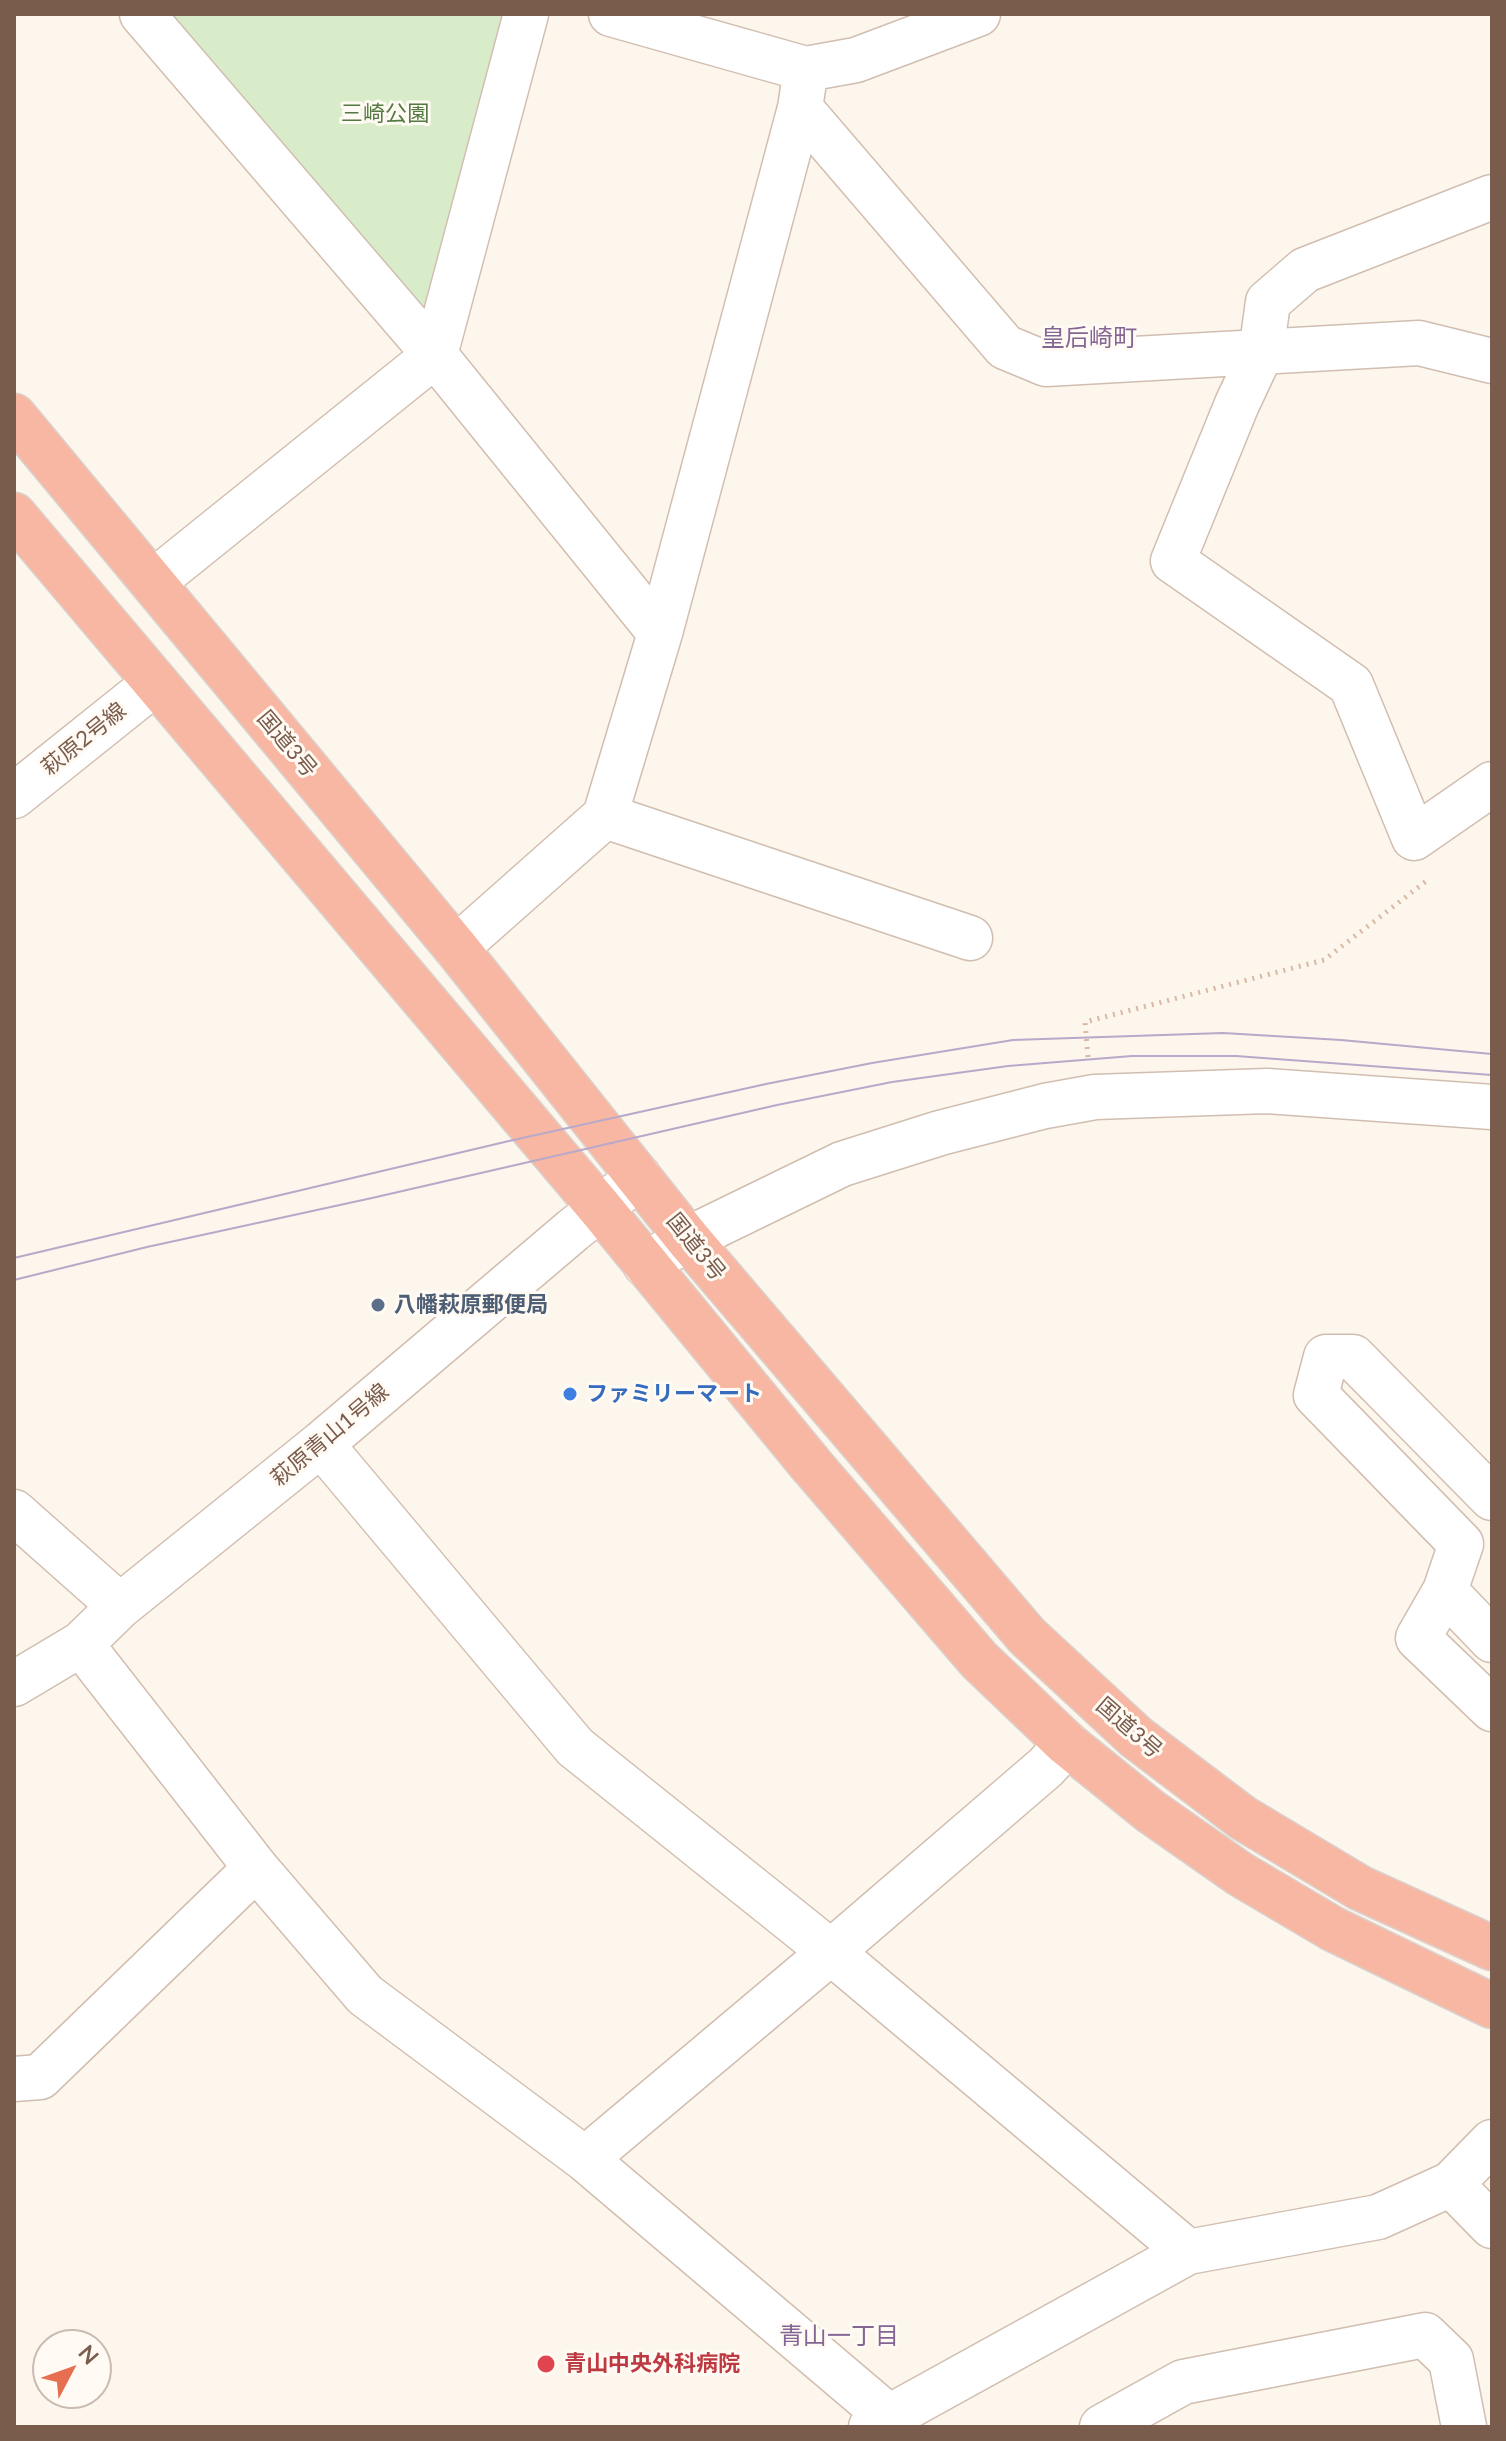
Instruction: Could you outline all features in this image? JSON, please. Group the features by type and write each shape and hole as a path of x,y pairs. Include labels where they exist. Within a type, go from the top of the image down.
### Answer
{"highway":[{"name":"国道3号","path":"14,416 456,948 688,1239 1027,1636 1136,1737 1243,1818 1360,1888 1492,1948"},
{"path":"14,515 979,1660 1067,1744 1150,1811 1240,1874 1333,1929 1492,2006"}],"street":[{"path":"142,14 435,355 660,633"},
{"path":"153,582 435,355 526,14"},
{"path":"611,14 803,88 1005,347 1046,364 1419,343 1492,361"},
{"path":"456,948 605,816 660,633 803,88 856,60 978,14"},
{"path":"1492,197 1305,270 1268,302 1261,353 1173,561 1351,685 1414,838 1492,784"},
{"name":"萩原2号線","path":"14,796 155,683"},
{"path":"605,816 970,938"},
{"path":"645,1264 688,1239 842,1164 940,1133 1045,1106 1095,1097 1267,1091 1492,1107"},
{"name":"萩原青山1号線","path":"14,1684 81,1644 120,1606 321,1444 639,1177"},
{"path":"1492,1498 1353,1357 1326,1357 1316,1395 1461,1544 1445,1591 1418,1638 1492,1709"},
{"path":"321,1444 575,1747 831,1952 1188,2252"},
{"path":"14,1512 120,1606"},
{"path":"1445,1591 1492,1640"},
{"path":"81,1644 256,1868 365,1995 585,2159 885,2424 1188,2252 1378,2217 1451,2184 1492,2142"},
{"path":"585,2159 1046,1767 1067,1744"},
{"path":"14,2079 40,2077 256,1868"},
{"path":"1451,2184 1492,2226"},
{"path":"1102,2427 1183,2382 1425,2335 1451,2360 1464,2427"}],"path":[{"path":"1095,1097 1085,1022 1324,960 1430,878 1414,838"}],"green space":[{"name":"三崎公園","path":"172,14 514,14 439,308 419,308"}],"tram line":[{"path":"14,1258 509,1141 766,1084 1013,1040 1223,1033 1492,1054"},
{"path":"14,1280 147,1247 777,1105 892,1082 1008,1066 1132,1056 1236,1056 1492,1075"}],"place":[{"name":"八幡萩原郵便局","path":"378,1305"},
{"name":"ファミリーマート","path":"570,1394"},
{"name":"青山中央外科病院","path":"546,2364"}],"district":[{"name":"皇后崎町","path":"1089,338"},
{"name":"青山一丁目","path":"839,2336"}]}
